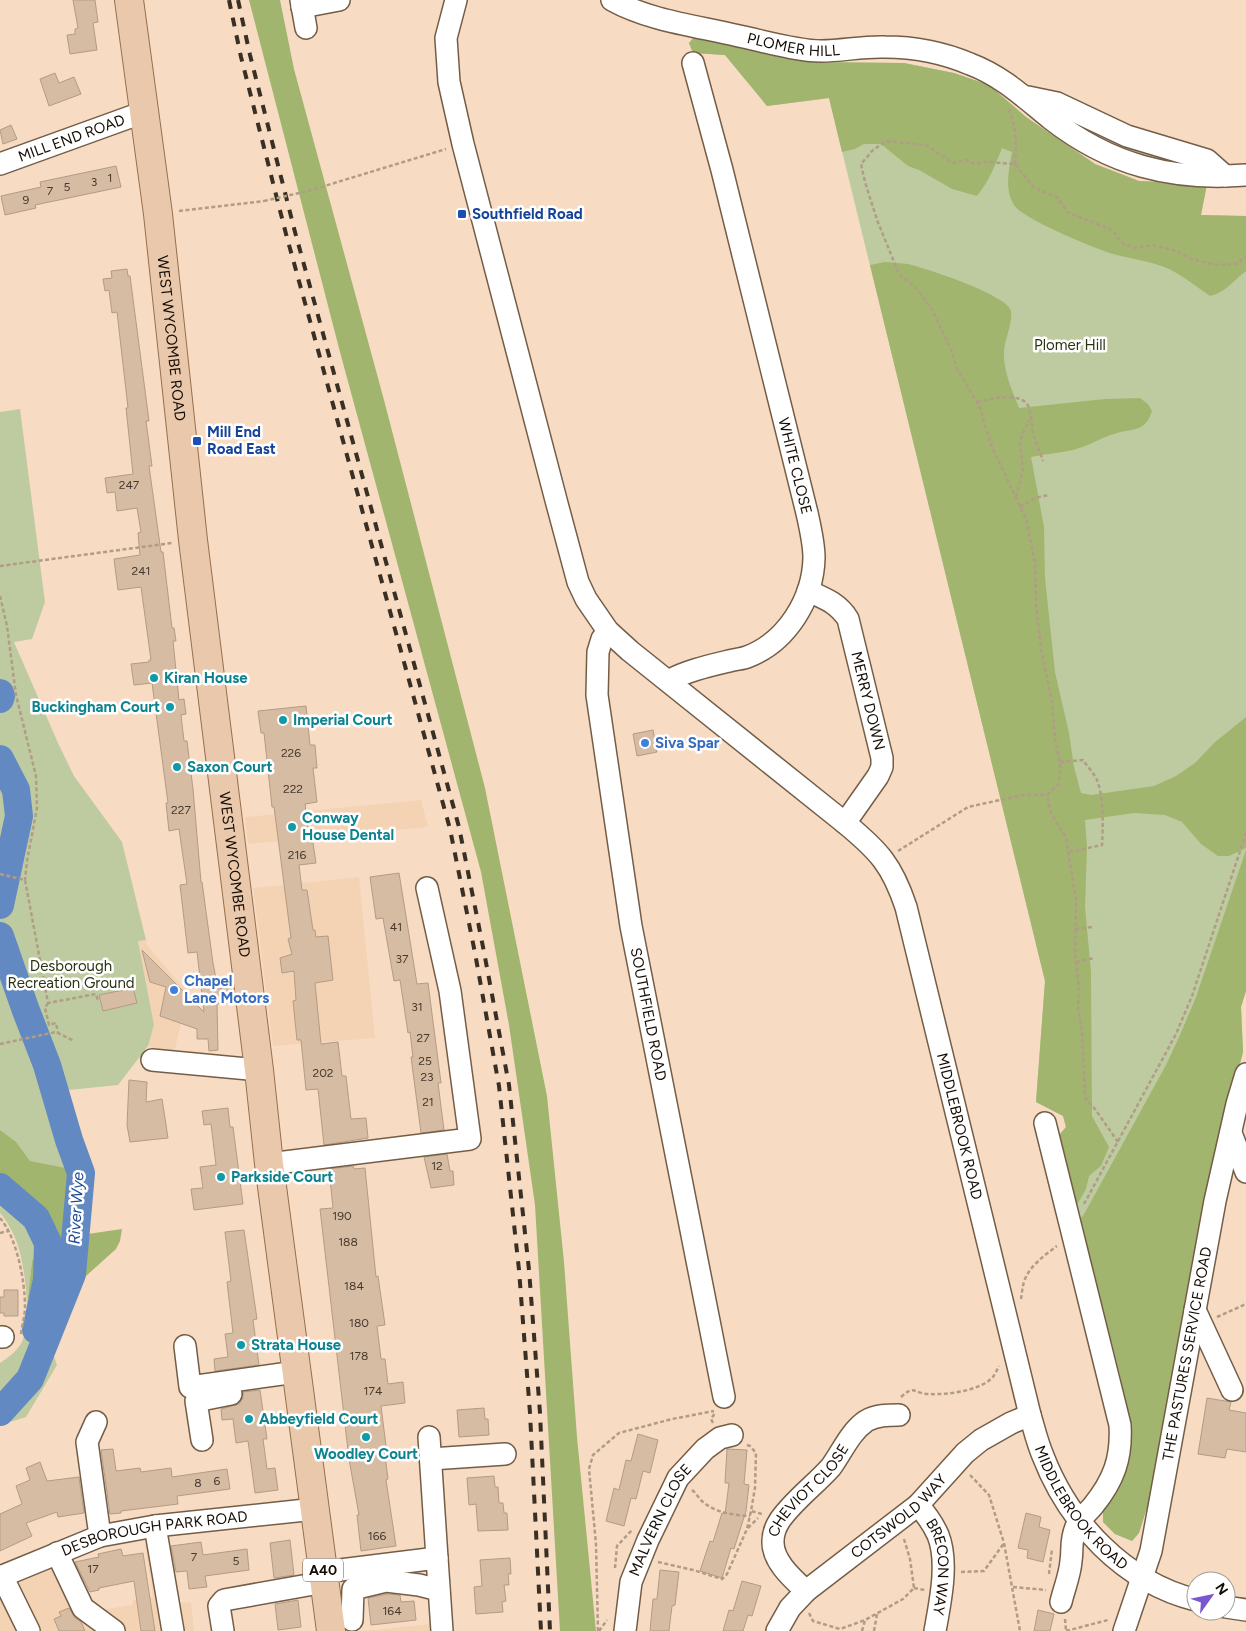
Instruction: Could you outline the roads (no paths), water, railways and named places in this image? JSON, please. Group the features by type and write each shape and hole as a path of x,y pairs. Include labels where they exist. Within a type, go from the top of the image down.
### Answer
{"main road":[{"name":"WEST WYCOMBE ROAD","path":"128,0 158,214 193,540 269,1164 332,1628"}],"street":[{"path":"306,28 302,4 340,0"},
{"path":"456,0 446,38 449,82 463,144 578,582 586,600 608,631 668,682"},
{"name":"PLOMER HILL","path":"612,0 654,8 775,44 819,51 884,47 919,50 970,63 1003,80 1079,138 1107,154 1141,166 1180,175 1246,175"},
{"name":"WHITE CLOSE","path":"668,682 688,672 747,657 779,636 800,610 813,575 814,556 812,537 722,170 692,63"},
{"name":"MILL END ROAD","path":"0,164 144,112"},
{"name":"MERRY DOWN","path":"808,591 835,604 848,618 882,758 882,768 878,776 845,823"},
{"name":"SOUTHFIELD ROAD","path":"608,631 602,639 598,652 597,696 631,926 721,1404"},
{"name":"MIDDLEBROOK ROAD","path":"668,682 867,841 884,860 898,884 906,907 1030,1415 1042,1456 1061,1494 1078,1521 1110,1554 1143,1578 1186,1596"},
{"path":"269,1164 470,1139 450,991 427,888"},
{"path":"152,1060 259,1070"},
{"name":"THE PASTURES SERVICE ROAD","path":"1126,1623 1151,1551 1198,1317 1216,1201 1246,1074"},
{"path":"1045,1123 1120,1425 1121,1442 1119,1458 1112,1476 1093,1506 1078,1521 1071,1544 1072,1560 1060,1602"},
{"path":"1231,1133 1246,1172"},
{"path":"1198,1317 1232,1390"},
{"path":"185,1346 190,1387 298,1380"},
{"path":"202,1440 196,1402 298,1380"},
{"name":"CHEVIOT CLOSE","path":"806,1591 790,1575 778,1558 773,1543 775,1529 790,1508 831,1466 856,1431 866,1421 877,1416 899,1415"},
{"name":"COTSWOLD WAY","path":"776,1631 790,1608 806,1591 918,1505 965,1452 995,1430 1030,1415"},
{"path":"96,1422 87,1442 100,1536"},
{"name":"MALVERN CLOSE","path":"625,1631 631,1582 648,1540 678,1478 705,1449 720,1438 732,1435"},
{"path":"429,1437 442,1631"},
{"path":"431,1459 505,1454"},
{"name":"BRECON WAY","path":"918,1505 929,1519 938,1536 942,1553 942,1589 935,1631"},
{"name":"DESBOROUGH PARK ROAD","path":"1,1576 100,1536 155,1526 315,1509"},
{"path":"155,1526 173,1631"},
{"path":"58,1553 83,1608 114,1631"},
{"path":"223,1631 219,1606 224,1600 324,1577 437,1558"},
{"path":"1,1576 28,1631"},
{"path":"332,1628 353,1589 386,1581 419,1585 439,1590"}],"waterway":[{"name":"River Wye","path":"0,693 0,699"},
{"name":"River Wye","path":"0,759 16,790 19,816 0,905"},
{"name":"River Wye","path":"0,936 47,1065 69,1140 81,1173 72,1274 30,1379 0,1412"},
{"path":"0,1187 36,1218 48,1243 47,1280 36,1330"}],"railway":[{"path":"229,0 241,57 286,234 450,829 475,953 499,1086 519,1270 530,1413 541,1631"},
{"path":"238,0 295,232 459,827 484,952 509,1085 529,1270 540,1413 550,1631"}],"place":[{"name":"Southfield Road","path":"462,214"},
{"name":"Mill End Road East","path":"197,441"},
{"name":"Kiran House","path":"154,678"},
{"name":"Buckingham Court","path":"170,707"},
{"name":"Imperial Court","path":"283,720"},
{"name":"Siva Spar","path":"645,743"},
{"name":"Saxon Court","path":"177,767"},
{"name":"Conway House Dental","path":"292,827"},
{"name":"Chapel Lane Motors","path":"174,990"},
{"name":"Parkside Court","path":"221,1177"},
{"name":"Strata House","path":"241,1345"},
{"name":"Abbeyfield Court","path":"249,1419"},
{"name":"Woodley Court","path":"366,1437"}],"park label":[{"name":"Plomer Hill","path":"1070,345"},
{"name":"Desborough Recreation Ground","path":"71,974"}]}
